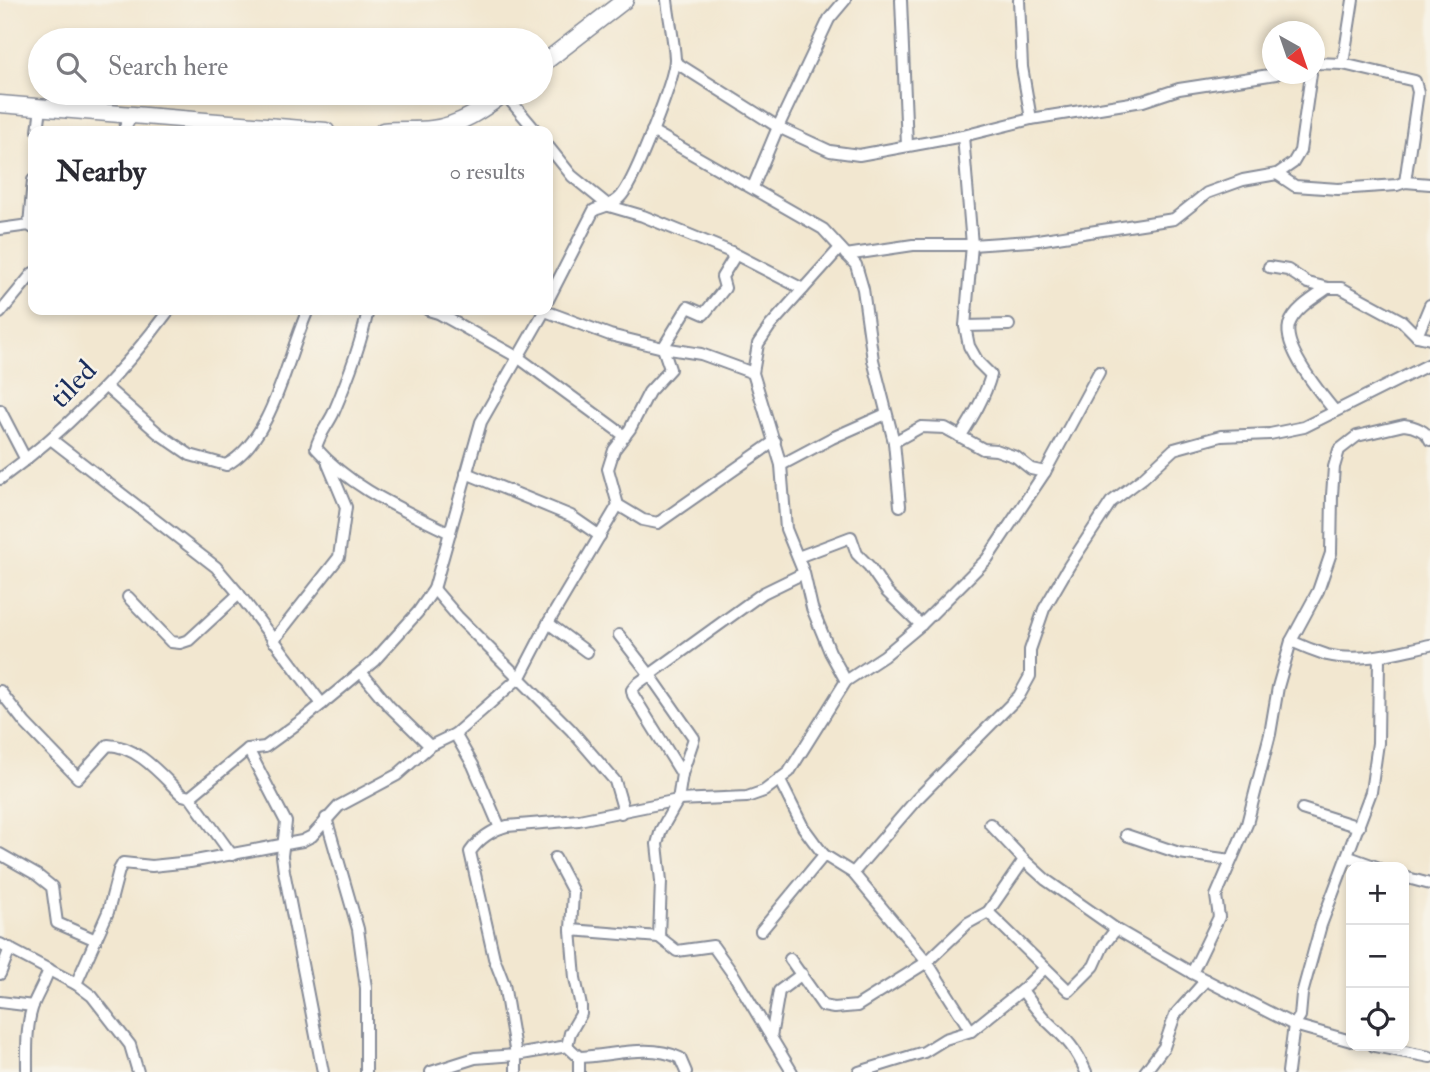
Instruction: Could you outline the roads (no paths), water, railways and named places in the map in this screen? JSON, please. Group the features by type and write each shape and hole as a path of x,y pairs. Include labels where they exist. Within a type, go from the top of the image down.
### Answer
{"main road":[{"path":"553,56 625,0"},
{"path":"0,104 242,126"},
{"path":"443,126 461,121 489,105"}],"street":[{"path":"553,291 594,210 609,206 620,198 652,131 675,62 667,0"},
{"path":"753,187 829,19 845,0"},
{"path":"901,0 907,146"},
{"path":"1019,0 1022,67 1031,119"},
{"path":"1343,64 1353,0"},
{"path":"675,62 778,127 830,151 859,155 963,136 1031,119 1143,101 1179,89 1262,76"},
{"path":"1325,63 1343,64 1415,81 1418,92 1405,182"},
{"path":"846,681 830,652 812,608 804,573 786,529 781,465 753,373 758,344 764,335 803,289 844,252 914,245 972,246 1031,241 1174,219 1207,193 1243,180 1277,174 1293,163 1300,151 1310,84"},
{"path":"515,105 532,126"},
{"path":"39,126 41,107"},
{"path":"126,126 132,115"},
{"path":"652,131 823,229 856,265 863,289 873,360 894,442 900,506"},
{"path":"960,437 987,390 991,375 978,362 969,346 965,326 972,246 963,136"},
{"path":"553,152 572,176 609,206 643,216 731,252 803,289"},
{"path":"1277,174 1295,186 1327,188 1397,185 1405,182 1430,184"},
{"path":"0,229 28,227"},
{"path":"731,252 733,259 722,277 725,288 704,314 688,307 663,348 670,369 649,392 625,436 614,450 608,469 618,505 643,520 658,523 775,441"},
{"path":"1269,267 1288,270 1308,283 1341,288 1402,321 1417,337 1430,339"},
{"path":"0,313 28,279"},
{"path":"1303,306 1308,283"},
{"path":"1328,288 1303,306 1289,324 1289,337 1312,383 1334,410"},
{"path":"1417,337 1430,305"},
{"path":"553,306 610,335 701,354 753,373"},
{"name":"tiled","path":"0,479 51,440 106,387 165,315"},
{"path":"106,387 158,433 190,455 226,465 241,454 268,416 306,315"},
{"path":"367,315 339,400 328,426 318,438 316,448 327,461 365,491 450,533"},
{"path":"442,315 519,358 625,436"},
{"path":"257,766 265,747 374,661 418,612 433,589 481,422 541,315"},
{"path":"965,326 1009,325"},
{"path":"853,873 916,800 1019,696 1030,676 1030,650 1044,609 1111,502 1143,478 1174,449 1221,436 1270,435 1304,427 1430,364"},
{"path":"516,1072 516,1055 504,984 484,918 470,852 476,843 500,828 621,813 678,800 747,797 764,791 789,772 802,755 846,681 884,656 921,625 987,559 1045,472 1099,372"},
{"path":"0,410 26,460"},
{"path":"781,465 886,414"},
{"path":"1192,973 1219,917 1216,897 1250,811 1291,641 1318,591 1331,553 1334,467 1339,450 1357,436 1404,425 1412,426 1428,435 1430,440"},
{"path":"894,442 921,427 945,428 983,450 996,450 1016,457 1031,470 1045,472"},
{"path":"51,440 216,567 322,704"},
{"path":"274,641 339,557 346,507 327,461"},
{"path":"466,473 571,516 600,536"},
{"path":"76,984 108,912 123,863 152,866 266,849 283,850 312,836 339,806 397,775 430,746 455,734 520,677 548,623 618,505"},
{"path":"798,557 851,537 857,554 887,592 921,625"},
{"path":"682,774 632,690 753,600 804,573"},
{"path":"433,589 571,730 615,781 622,805 621,813"},
{"path":"128,597 171,642 180,643 189,640 239,594"},
{"path":"548,623 587,652"},
{"path":"618,635 694,738 682,774 678,800 661,830 657,844 661,881 659,937"},
{"path":"1291,641 1327,655 1353,658 1379,656 1430,645"},
{"path":"1287,1072 1294,1025 1300,1017 1302,994 1321,925 1349,857 1371,792 1378,743 1379,656"},
{"path":"361,673 389,706 430,746"},
{"path":"0,691 25,723 78,778 108,745 121,745 133,751 182,795 190,797 232,855"},
{"path":"455,734 473,765 500,828"},
{"path":"190,797 248,749 265,747"},
{"path":"248,749 286,822 283,850 323,1072"},
{"path":"779,779 803,827 824,855 853,873 927,962 971,1031"},
{"path":"1302,809 1359,827"},
{"path":"326,818 358,929 366,988 366,1072"},
{"path":"990,824 1046,880 1116,929 1206,981 1294,1025 1346,1040"},
{"path":"1126,835 1179,853 1231,860"},
{"path":"0,854 52,887 57,923 96,940"},
{"path":"761,932 824,855"},
{"path":"1349,857 1363,862"},
{"path":"555,858 573,892 571,930 575,978 582,1006 567,1046"},
{"path":"790,958 823,1006 857,1006 927,962 968,923 988,912 1024,860"},
{"path":"1409,878 1430,884"},
{"path":"988,912 1069,991 1094,966 1103,946 1116,929"},
{"path":"571,930 659,937 677,951 713,946 735,977 792,1072"},
{"path":"0,974 5,946 76,984 92,996 130,1045 138,1072"},
{"path":"27,1072 27,1039 33,1006 54,972 84,966"},
{"path":"861,1072 924,1052 945,1039 971,1031 1045,968"},
{"path":"771,1037 779,991 802,974"},
{"path":"1148,1071 1164,1047 1175,1016 1206,981"},
{"path":"1022,990 1046,1020 1074,1047 1086,1072"},
{"path":"0,1002 33,1006"},
{"path":"431,1072 475,1058 516,1055 567,1046"},
{"path":"567,1046 579,1057 579,1072"},
{"path":"579,1057 649,1050 671,1053 680,1058 686,1072"},
{"path":"1399,1051 1430,1057"}]}
